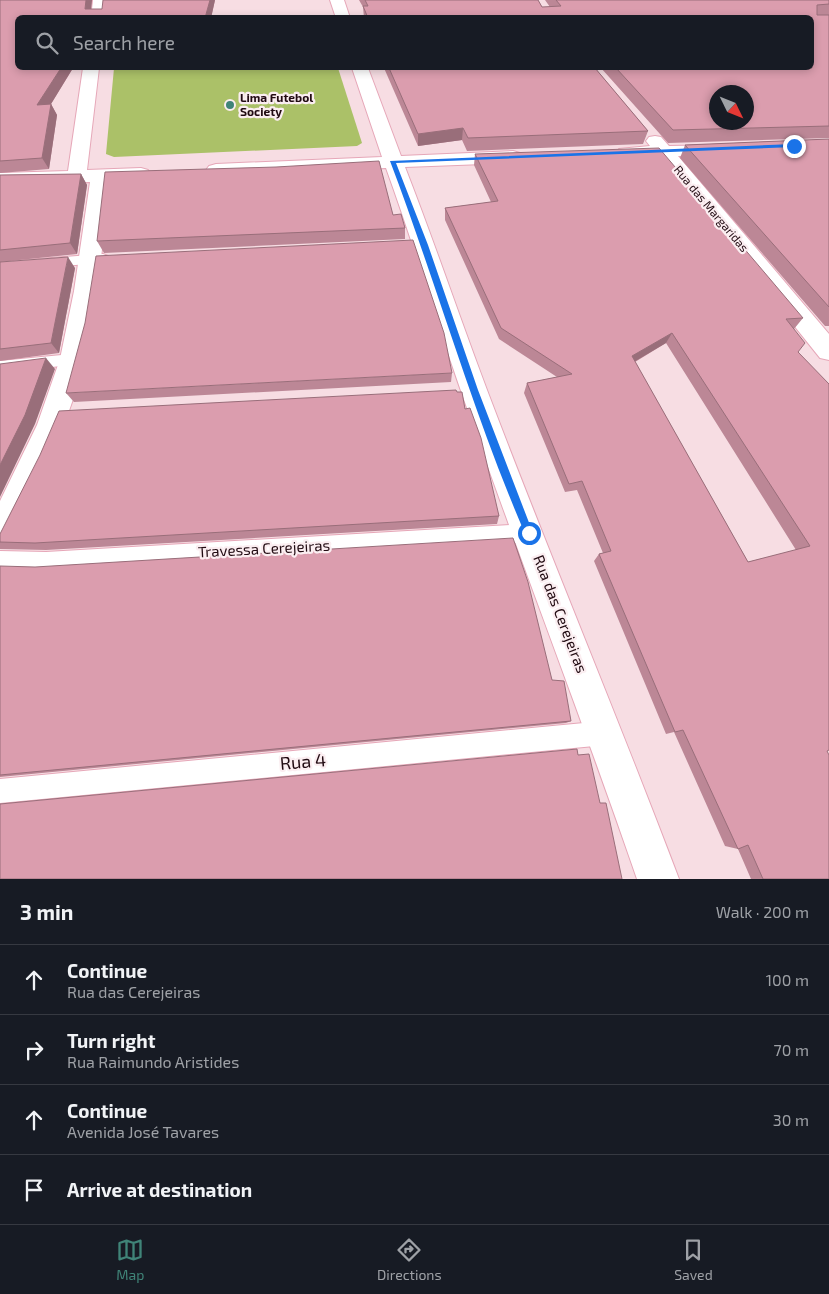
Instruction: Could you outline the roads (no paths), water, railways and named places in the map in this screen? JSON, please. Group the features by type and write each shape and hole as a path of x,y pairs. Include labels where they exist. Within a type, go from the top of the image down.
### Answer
{"street":[{"path":"98,15 100,0"},
{"path":"337,0 342,15"},
{"path":"0,530 11,491 65,411 72,360 91,260 88,176 91,70"},
{"name":"Rua das Cerejeiras","path":"361,70 393,161 415,245 464,390 529,533 658,879"},
{"name":"Rua das Margaridas","path":"646,130 828,349"},
{"path":"604,154 734,148"},
{"path":"198,171 527,156"},
{"path":"0,179 158,173"}],"lane":[{"path":"0,267 120,258"},
{"path":"0,366 72,360"},
{"name":"Travessa Cerejeiras","path":"0,561 55,562 529,533"},
{"name":"Rua 4","path":"0,791 605,733"}],"place":[{"name":"Lima Futebol Society","path":"230,105"}]}
